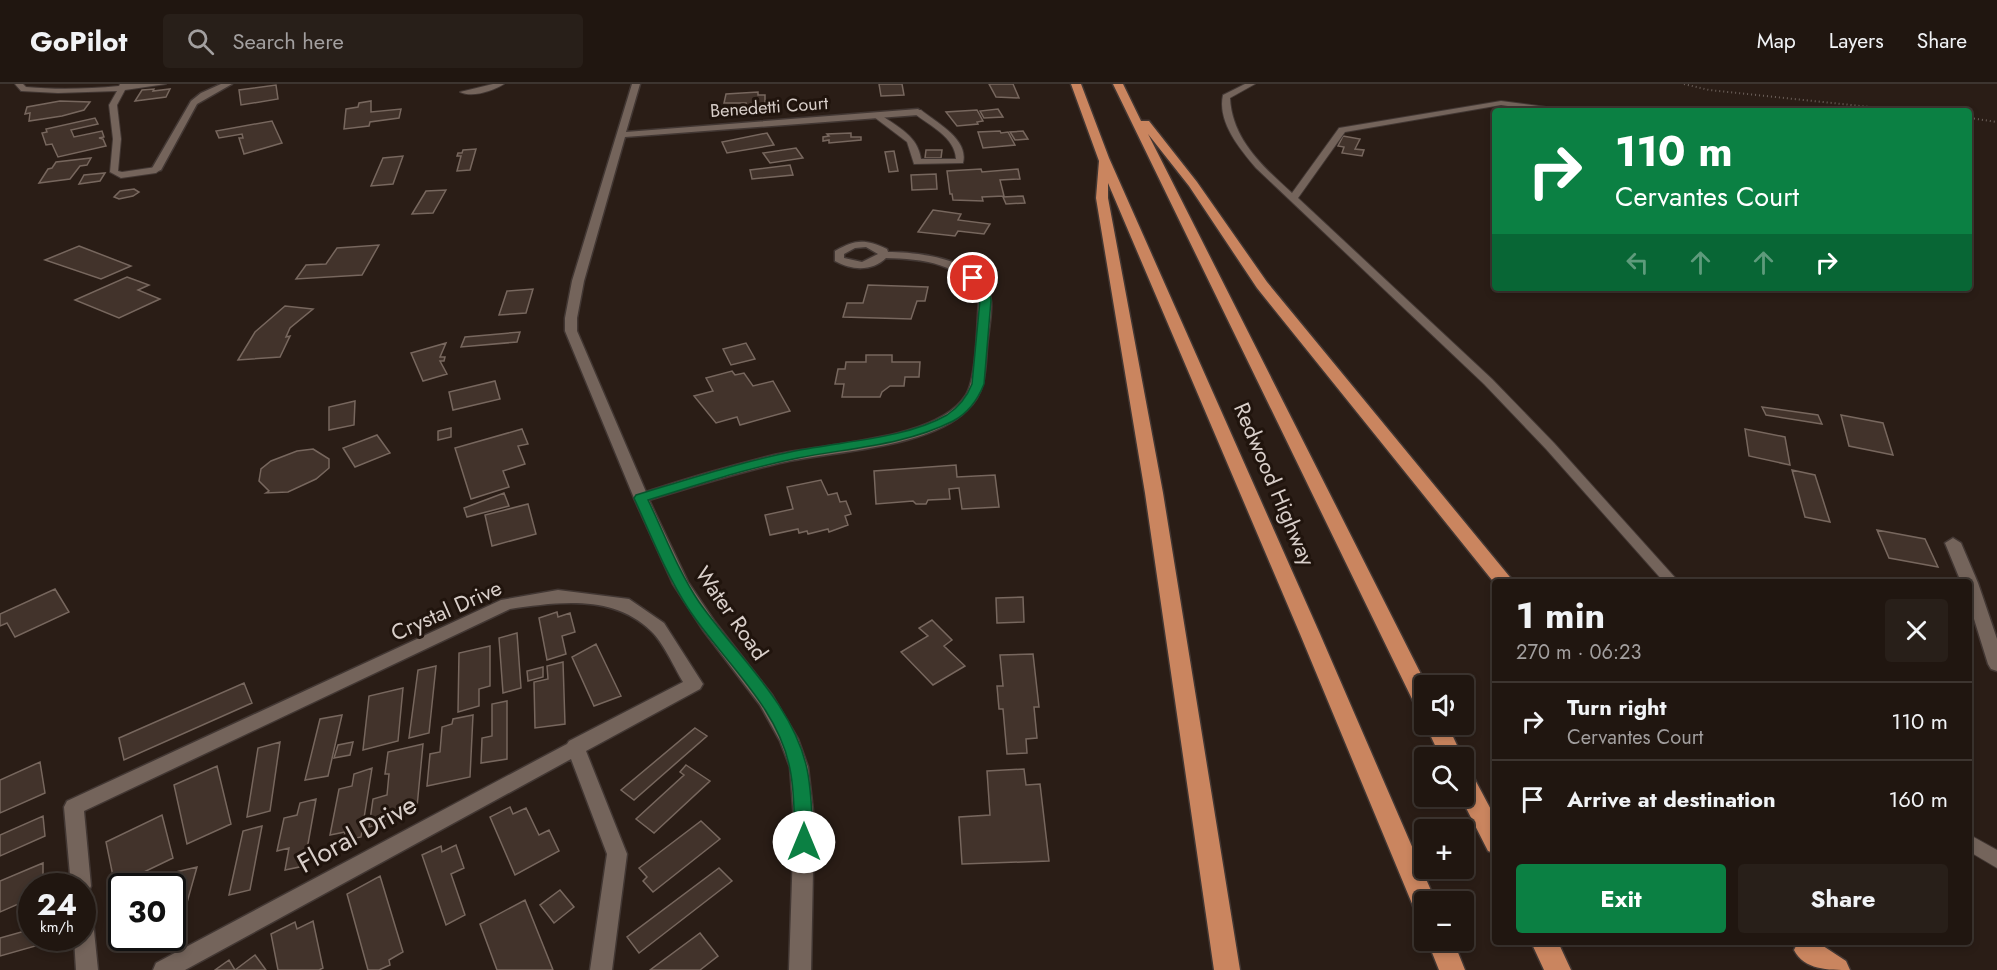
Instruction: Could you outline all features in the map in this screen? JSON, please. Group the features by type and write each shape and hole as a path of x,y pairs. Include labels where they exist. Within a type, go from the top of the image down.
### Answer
{"highway":[{"name":"Redwood Highway","path":"1076,84 1103,158 1310,634 1419,891"},
{"name":"Redwood Highway","path":"1121,90 1414,681"},
{"path":"1121,90 1193,184 1262,285 1502,579"},
{"path":"1103,158 1102,198 1154,493 1227,970"},
{"path":"1474,801 1492,836"},
{"path":"1546,945 1558,970"},
{"path":"1444,951 1452,970"},
{"path":"1810,954 1837,970"}],"street":[{"path":"156,170 194,103 204,95 228,84"},
{"name":"Water Road","path":"636,84 578,281 571,318 571,331 641,498 681,584 694,606 766,700 789,739 799,767 804,820 800,970"},
{"name":"Benedetti Court","path":"622,135 746,124 878,117 918,112"},
{"path":"641,498 728,471 795,455 917,432 940,423 963,408 974,394 978,384 986,300 983,291 973,278 948,265 919,257 883,255"},
{"path":"1953,543 1968,579"},
{"path":"1972,591 1997,664"},
{"name":"Crystal Drive","path":"80,873 75,807 507,604 558,596 623,603 658,627 694,684 575,746"},
{"path":"575,746 617,854 601,970"},
{"name":"Floral Drive","path":"164,970 575,746"},
{"path":"85,951 87,970"}],"lane":[{"path":"19,84 24,89 30,90 162,84"},
{"path":"464,92 484,90 500,84"},
{"path":"1251,84 1226,97 1225,109 1235,133 1260,168 1410,305 1497,392 1549,445 1669,579"},
{"path":"124,86 112,108 117,139 114,172 121,175 156,170"},
{"path":"1293,198 1342,130 1501,103 1537,108"},
{"path":"878,117 912,141 917,149 917,162 960,161 959,148 951,138 918,112"},
{"path":"1972,844 1997,860"}],"path":[{"path":"1684,84 1709,90 1879,108"},
{"path":"1972,118 1997,122"}],"building":[{"path":"879,84 902,84 904,95 881,96"},
{"path":"989,84 1013,84 1019,98 996,97"},
{"path":"276,85 278,99 241,105 239,90"},
{"path":"154,89 153,91 170,89 166,97 135,101 142,90"},
{"path":"758,92 758,95 765,95 765,102 771,101 771,108 746,109 746,103 724,103 726,94"},
{"path":"60,101 90,102 84,110 62,116 29,121 30,113 25,114 27,107"},
{"path":"371,101 371,112 401,109 399,118 370,122 369,126 344,129 346,109"},
{"path":"998,109 1003,117 984,118 980,111"},
{"path":"977,110 983,121 977,122 978,124 957,126 946,112"},
{"path":"95,118 98,124 71,130 74,137 102,131 104,137 99,138 103,139 106,146 58,157 52,144 46,145 42,133 47,132 46,129"},
{"path":"272,121 282,143 244,154 239,138 243,138 242,134 219,138 216,131"},
{"path":"1000,131 1001,133 1008,132 1015,145 983,148 978,132"},
{"path":"1023,131 1028,139 1015,140 1010,132"},
{"path":"767,133 774,145 727,153 722,142"},
{"path":"851,133 851,137 861,137 861,140 829,143 829,140 823,141 823,137 829,136 827,134"},
{"path":"1343,136 1360,139 1355,149 1364,150 1362,156 1342,153 1344,147 1338,146"},
{"path":"796,148 803,158 770,163 763,153"},
{"path":"476,149 470,170 457,171 461,156 457,156 458,153 462,153 463,150"},
{"path":"926,150 942,150 941,158 925,158"},
{"path":"894,151 898,171 889,172 885,152"},
{"path":"403,156 393,184 371,186 383,158"},
{"path":"91,158 87,165 80,166 70,179 39,183 48,169 52,168 56,162"},
{"path":"790,165 793,175 752,179 750,170"},
{"path":"981,169 982,172 1018,169 1020,179 1000,180 1004,196 982,197 983,201 953,200 947,171"},
{"path":"105,173 100,181 79,184 84,175"},
{"path":"936,174 937,189 912,190 911,175"},
{"path":"134,189 139,192 133,196 119,199 114,197 120,191"},
{"path":"446,190 433,213 412,214 426,191"},
{"path":"1023,196 1025,203 1006,204 1003,197"},
{"path":"933,210 961,214 958,220 990,224 984,234 958,231 955,236 918,232"},
{"path":"379,245 362,275 296,279 306,265 326,264 337,248"},
{"path":"79,246 131,266 101,279 45,260"},
{"path":"127,277 149,285 138,290 160,299 119,318 75,300"},
{"path":"868,285 928,287 925,301 917,301 911,319 843,317 847,303 863,303"},
{"path":"533,289 526,313 499,315 507,291"},
{"path":"285,306 313,309 290,328 286,337 290,336 280,357 238,360 255,332"},
{"path":"520,332 517,342 461,347 465,337"},
{"path":"446,343 440,357 445,357 444,361 440,361 447,374 423,381 411,353"},
{"path":"746,343 755,359 731,365 723,349"},
{"path":"866,355 892,355 892,362 920,362 919,377 905,377 904,386 890,386 882,392 880,397 842,397 844,384 835,384 838,369 845,369 846,362 866,362"},
{"path":"732,371 735,375 744,373 753,386 773,381 790,411 740,425 737,417 716,423 694,396 713,391 706,378"},
{"path":"495,381 500,399 453,410 449,392"},
{"path":"355,401 354,425 329,430 329,407"},
{"path":"1762,407 1818,415 1822,424 1766,415"},
{"path":"1841,415 1883,423 1893,455 1849,446"},
{"path":"451,428 451,437 438,440 438,431"},
{"path":"522,429 528,444 518,446 525,464 503,471 509,487 471,499 455,448"},
{"path":"1745,429 1785,437 1790,465 1749,456"},
{"path":"377,435 390,453 355,467 343,448"},
{"path":"313,449 329,459 329,468 316,479 288,492 266,493 269,491 259,481 261,469 271,461 297,451"},
{"path":"956,465 957,477 995,475 999,507 962,509 959,488 949,489 950,499 928,500 926,504 916,504 913,501 876,504 874,471"},
{"path":"1792,470 1815,475 1830,522 1805,517"},
{"path":"821,480 828,495 837,493 840,502 846,501 851,514 845,516 848,525 829,532 828,529 808,534 807,531 799,533 798,529 770,535 765,515 793,509 787,487"},
{"path":"504,493 509,506 467,517 464,508"},
{"path":"528,504 536,534 492,546 485,515"},
{"path":"1877,530 1925,539 1938,567 1889,558"},
{"path":"55,589 69,612 15,637 7,623 0,626 0,614"},
{"path":"1023,597 1024,622 997,623 996,598"},
{"path":"557,612 558,617 570,613 575,632 562,636 566,654 547,660 539,618"},
{"path":"932,620 952,640 944,646 965,666 933,685 901,652 928,636 919,628"},
{"path":"517,633 521,688 503,693 499,638"},
{"path":"596,644 621,696 594,706 572,657"},
{"path":"490,646 490,686 479,689 479,706 458,712 459,653"},
{"path":"1033,654 1039,707 1034,707 1037,738 1026,739 1027,753 1007,754 1003,709 999,709 997,686 1003,686 1000,655"},
{"path":"563,662 565,724 535,728 534,682 548,679 547,666"},
{"path":"436,666 429,733 409,738 418,670"},
{"path":"543,667 543,677 528,681 527,671"},
{"path":"244,683 252,703 124,760 119,738"},
{"path":"403,688 398,741 363,750 369,696"},
{"path":"507,701 507,759 481,763 482,738 492,736 492,704"},
{"path":"342,715 328,776 305,780 320,719"},
{"path":"473,715 470,777 427,786 430,754 440,752 442,727 452,724 453,719"},
{"path":"695,728 707,736 634,800 621,790"},
{"path":"280,742 270,811 247,817 258,748"},
{"path":"353,742 350,755 334,758 338,745"},
{"path":"423,744 417,807 386,814 385,823 369,827 373,799 387,795 389,774 385,774 388,752"},
{"path":"40,762 45,793 0,813 0,780"},
{"path":"686,765 710,781 654,833 636,819 684,775 680,772"},
{"path":"217,766 231,824 187,844 174,785"},
{"path":"372,768 361,837 343,841 345,832 330,835 339,789 352,786 354,774"},
{"path":"1024,769 1026,785 1040,784 1049,861 962,864 959,817 990,815 987,771"},
{"path":"316,799 304,866 285,870 289,848 277,851 284,818 297,815 300,803"},
{"path":"510,807 513,814 526,808 539,835 549,830 559,851 515,875 490,817"},
{"path":"162,815 173,858 142,873 112,873 106,842"},
{"path":"43,816 45,836 0,856 0,835"},
{"path":"701,821 720,839 653,892 643,881 647,877 639,868"},
{"path":"262,826 250,890 229,895 243,831"},
{"path":"456,845 464,868 451,874 465,915 446,925 422,855 441,846 442,852"},
{"path":"43,863 43,873 19,873"},
{"path":"197,867 186,906 186,873 172,873"},
{"path":"719,868 732,881 639,953 627,937"},
{"path":"18,873 18,904 0,912 0,881"},
{"path":"380,876 403,952 389,960 390,965 379,970 368,970 347,894"},
{"path":"560,890 574,907 554,923 540,905"},
{"path":"525,900 553,970 497,970 480,924"},
{"path":"313,921 323,968 319,970 278,970 271,934 295,922 297,929"},
{"path":"18,933 18,951 0,956 0,938"},
{"path":"700,933 718,956 700,970 650,970"},
{"path":"255,955 266,970 235,970"},
{"path":"229,960 235,970 215,970"}],"route":[{"path":"804,842 799,767 789,739 766,700 694,606 681,584 641,498 728,471 795,455 894,438 930,428 950,418 963,408 974,394 978,384 986,300 983,291 973,278"}]}
